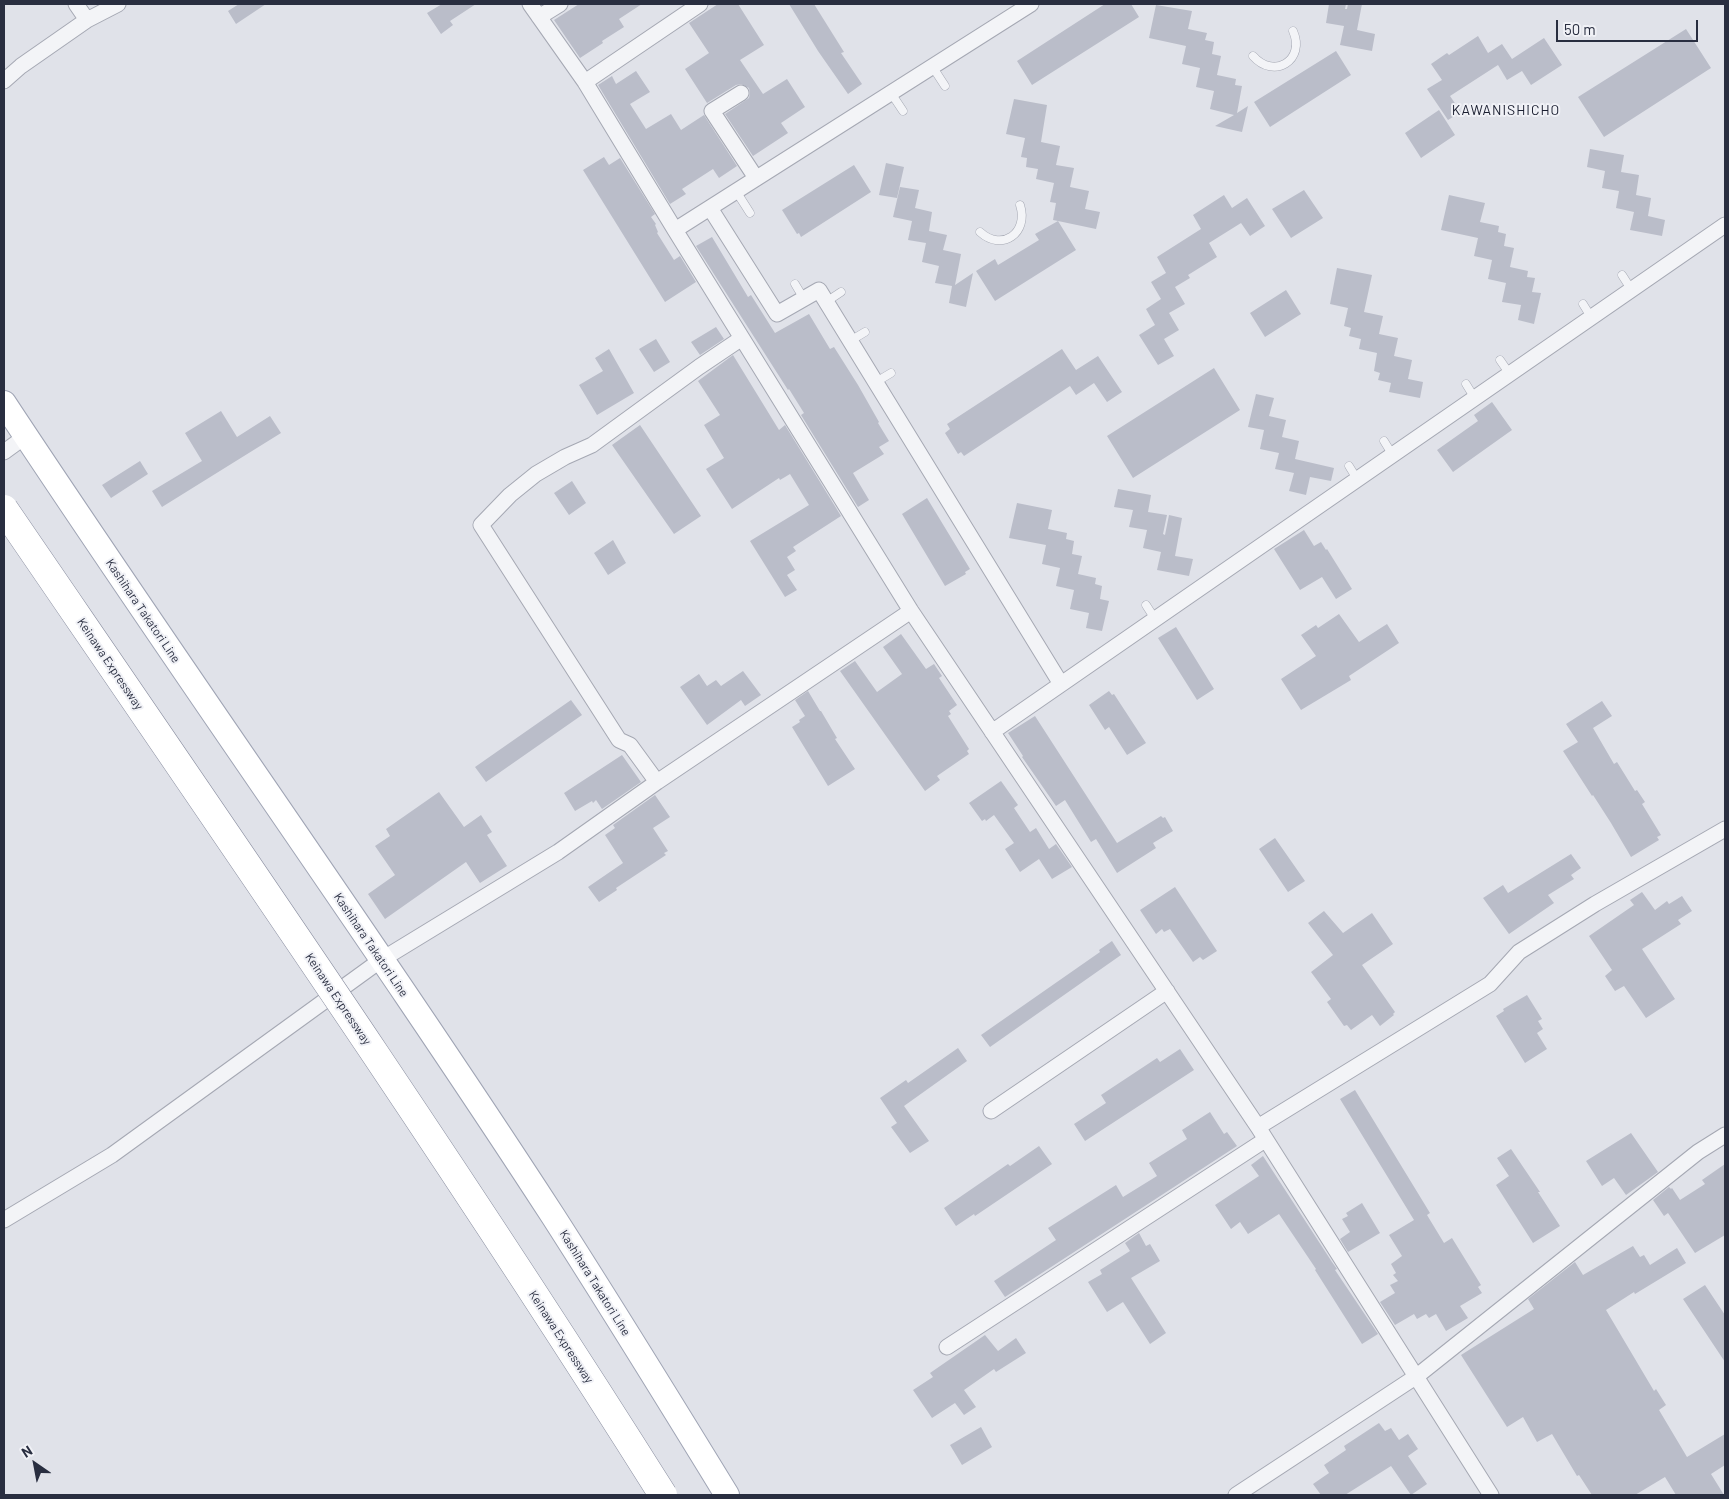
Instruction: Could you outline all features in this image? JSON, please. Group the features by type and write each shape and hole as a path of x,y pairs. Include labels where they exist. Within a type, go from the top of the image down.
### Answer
{"highway":[{"name":"Keinawa Expressway","path":"4,509 345,1009 542,1306 663,1495"}],"main road":[{"name":"Kashihara Takatori Line","path":"4,403 382,960 553,1217 721,1493"}],"street":[{"path":"76,4 86,20"},
{"path":"4,81 86,20 118,4"},
{"path":"530,4 585,82 911,610 1261,1134 1491,1495"},
{"path":"539,16 560,4"},
{"path":"585,82 700,4"},
{"path":"675,230 1031,4"},
{"path":"741,93 712,111 756,178"},
{"path":"710,208 778,314 819,290 1061,684"},
{"path":"992,732 1155,619 1353,472 1392,454 1509,373 1587,310 1631,289 1725,225"},
{"path":"657,782 630,745 619,740 481,525 510,495 536,474 564,457 592,445 699,366 742,338"},
{"path":"4,452 26,436"},
{"path":"4,1220 112,1155 382,960 558,852 657,782 911,610"},
{"path":"947,1347 1261,1134 1490,984 1519,952 1595,904 1725,829"},
{"path":"991,1111 1167,991"},
{"path":"1236,1495 1416,1376 1690,1158 1725,1135"}],"lane":[{"path":"1252,56 1264,66 1279,67 1286,64 1292,59 1297,45 1294,31"},
{"path":"932,66 945,86"},
{"path":"891,93 903,111"},
{"path":"736,191 750,213"},
{"path":"980,232 985,237 999,241 1012,236 1021,226 1023,219 1020,205"},
{"path":"1622,275 1631,289"},
{"path":"795,284 804,299"},
{"path":"826,302 841,292"},
{"path":"850,341 866,332"},
{"path":"1500,360 1509,373"},
{"path":"876,382 891,373"},
{"path":"1466,384 1474,397"},
{"path":"1384,441 1392,454"},
{"path":"1146,605 1155,619"}],"building":[{"path":"239,4 266,4 236,24 228,11"},
{"path":"442,4 476,4 450,21 453,25 441,34 427,13"},
{"path":"579,4 642,4 619,19 624,27 580,58 554,20"},
{"path":"718,4 738,4 764,45 740,60 763,94 787,79 805,107 781,123 788,133 753,156 725,114 749,98 749,88 741,84 736,85 707,103 685,69 709,53 689,23"},
{"path":"789,4 814,4 844,52 841,53 862,84 848,94 818,51"},
{"path":"1105,4 1131,4 1139,17 1032,85 1017,61"},
{"path":"1329,4 1346,4 1345,9 1347,9 1348,4 1362,4 1357,30 1375,34 1372,51 1340,45 1344,26 1326,23"},
{"path":"1156,5 1192,11 1188,29 1207,33 1205,40 1214,42 1212,54 1221,56 1217,75 1236,79 1235,85 1242,86 1237,113 1248,106 1242,132 1215,126 1234,115 1210,109 1214,91 1196,87 1200,68 1182,64 1186,46 1149,38"},
{"path":"1686,29 1711,68 1604,137 1578,97"},
{"path":"1478,36 1488,53 1502,44 1512,59 1544,38 1562,65 1531,85 1522,71 1507,80 1498,65 1450,96 1461,112 1448,120 1427,89 1442,80 1431,64"},
{"path":"1336,51 1351,75 1270,127 1254,102"},
{"path":"636,71 650,92 630,104 646,129 671,114 681,130 704,115 737,166 719,178 713,169 682,189 686,194 670,204 598,85 612,76 616,84"},
{"path":"1014,99 1047,105 1041,142 1060,146 1056,165 1074,168 1070,187 1089,191 1085,209 1100,212 1096,229 1053,220 1056,203 1050,202 1054,183 1036,179 1038,169 1026,167 1027,158 1021,157 1025,138 1006,134"},
{"path":"1439,110 1455,135 1421,158 1405,133"},
{"path":"1590,149 1624,155 1621,172 1639,175 1636,195 1651,198 1648,216 1665,220 1662,236 1630,230 1634,212 1616,208 1619,191 1602,188 1605,171 1587,167"},
{"path":"604,157 609,165 620,158 655,214 651,217 656,224 657,233 674,260 680,256 696,282 665,302 583,170"},
{"path":"886,163 904,167 897,198 879,195"},
{"path":"854,165 871,192 801,237 799,233 797,234 782,210"},
{"path":"900,187 919,190 915,208 932,212 929,231 947,235 943,250 961,254 955,285 973,273 966,307 949,303 952,286 935,283 939,266 922,262 926,243 908,240 912,221 893,217"},
{"path":"1304,190 1323,218 1291,238 1272,209"},
{"path":"1224,195 1232,208 1247,198 1265,226 1250,236 1241,223 1209,243 1217,257 1188,275 1190,278 1175,287 1185,304 1169,313 1179,330 1164,339 1174,356 1158,365 1139,335 1155,325 1146,309 1161,299 1151,282 1166,273 1157,257 1201,229 1193,215"},
{"path":"1449,195 1485,203 1480,222 1499,226 1498,232 1506,234 1504,246 1514,248 1510,267 1528,271 1527,277 1535,278 1532,292 1541,293 1534,324 1518,320 1521,305 1502,302 1506,283 1488,279 1492,260 1474,256 1478,238 1441,230"},
{"path":"1058,221 1076,250 995,301 976,271 995,259 998,265 1039,240 1035,234"},
{"path":"712,237 748,297 751,295 775,333 809,314 830,349 834,347 879,422 889,441 879,447 884,454 853,473 869,500 858,507 801,415 804,413 696,246"},
{"path":"1337,268 1372,275 1364,312 1383,316 1379,334 1398,338 1394,356 1412,360 1408,379 1423,382 1420,398 1389,392 1391,383 1378,380 1380,373 1374,371 1377,353 1359,349 1361,339 1349,336 1351,328 1344,326 1348,308 1330,304"},
{"path":"1286,290 1301,314 1265,337 1250,313"},
{"path":"716,327 724,339 700,355 691,342"},
{"path":"656,339 670,362 654,372 639,349"},
{"path":"609,349 634,393 597,415 579,385 603,371 595,358"},
{"path":"1062,349 1076,370 1098,356 1122,392 1107,402 1094,383 1076,395 1070,386 964,456 961,452 958,454 945,433 950,429 947,424"},
{"path":"733,355 779,430 785,425 841,516 793,547 796,551 787,557 795,570 787,575 797,590 785,597 750,541 809,505 790,474 780,480 779,478 732,509 706,469 724,458 704,425 720,415 698,381"},
{"path":"1214,368 1240,410 1133,478 1107,436"},
{"path":"1256,394 1274,398 1269,416 1286,420 1282,437 1299,441 1295,459 1334,468 1331,481 1310,477 1306,495 1289,491 1294,473 1275,469 1279,453 1260,449 1264,430 1248,427"},
{"path":"1492,402 1512,430 1453,472 1437,450 1478,421 1474,415"},
{"path":"221,411 237,437 270,416 281,433 162,507 152,491 202,461 185,433"},
{"path":"640,425 701,516 674,534 612,445"},
{"path":"140,461 148,474 111,498 102,485"},
{"path":"572,481 586,503 569,515 554,493"},
{"path":"1118,489 1151,495 1148,512 1167,515 1163,534 1165,535 1169,515 1182,518 1175,556 1193,559 1189,576 1157,570 1161,552 1143,548 1147,530 1129,527 1133,510 1114,507"},
{"path":"927,498 970,569 965,572 966,574 945,586 902,514"},
{"path":"1017,503 1052,510 1048,529 1067,533 1066,539 1074,541 1072,554 1082,556 1078,574 1096,578 1095,584 1102,586 1100,599 1109,601 1102,631 1086,628 1089,613 1070,609 1074,590 1056,586 1060,568 1042,564 1046,545 1009,538"},
{"path":"1304,530 1314,546 1321,542 1327,549 1352,589 1336,599 1322,577 1300,590 1274,549"},
{"path":"613,540 626,563 608,575 594,553"},
{"path":"1339,614 1359,642 1387,624 1399,643 1349,676 1351,680 1301,710 1281,679 1316,656 1301,635 1316,625 1318,628"},
{"path":"1176,627 1214,689 1197,700 1158,638"},
{"path":"901,634 926,669 934,664 942,676 939,678 957,705 949,711 951,714 948,716 969,749 967,751 969,754 937,776 940,780 925,791 840,671 855,661 877,692 902,674 883,647"},
{"path":"743,671 761,695 745,706 741,700 707,725 680,687 699,674 707,686 716,680 721,686"},
{"path":"808,691 837,738 835,739 855,769 828,786 792,727 805,716 795,700"},
{"path":"1109,691 1112,695 1114,694 1146,743 1127,755 1109,727 1105,730 1089,705"},
{"path":"571,700 582,715 486,782 475,767"},
{"path":"1602,701 1612,716 1593,728 1614,764 1617,762 1635,791 1637,790 1645,802 1642,804 1661,835 1657,837 1659,840 1631,857 1611,823 1563,751 1578,742 1566,724"},
{"path":"1035,716 1117,843 1161,816 1165,817 1173,831 1153,843 1156,848 1117,873 1096,839 1091,842 1065,800 1056,806 1008,733"},
{"path":"622,755 641,782 602,809 596,800 575,811 564,793"},
{"path":"1001,781 1018,805 1014,808 1030,832 1036,828 1049,849 1056,844 1072,867 1052,879 1039,859 1020,872 1005,849 1014,843 994,815 986,821 985,819 982,821 969,803"},
{"path":"439,792 464,827 481,815 492,832 487,835 507,866 480,883 466,862 385,919 368,894 395,875 375,846 390,836 386,829"},
{"path":"655,795 670,817 653,828 668,851 664,853 666,855 616,888 617,890 599,902 588,887 623,863 605,835 615,828 613,825"},
{"path":"1275,838 1305,881 1288,892 1259,849"},
{"path":"1571,854 1581,868 1571,875 1574,879 1548,895 1554,903 1509,934 1483,898 1503,885 1508,893"},
{"path":"1175,887 1217,951 1203,960 1200,957 1193,962 1170,929 1164,932 1162,929 1156,934 1140,910"},
{"path":"1642,892 1655,910 1667,901 1669,904 1682,896 1692,911 1678,920 1681,924 1642,949 1675,999 1646,1018 1624,986 1615,991 1605,976 1612,970 1589,936 1634,905 1630,900"},
{"path":"1324,911 1343,933 1372,913 1393,944 1362,965 1395,1012 1394,1015 1380,1026 1372,1015 1351,1030 1347,1025 1344,1026 1327,1002 1331,999 1311,972 1333,955 1308,923"},
{"path":"1112,941 1121,955 990,1047 981,1035 1100,952 1099,950"},
{"path":"1527,995 1542,1019 1538,1021 1543,1029 1537,1033 1547,1049 1525,1063 1496,1016 1504,1011 1503,1009"},
{"path":"958,1048 967,1061 904,1106 929,1141 910,1153 891,1127 897,1123 880,1098 906,1080 908,1083"},
{"path":"1180,1049 1194,1070 1085,1141 1074,1124 1106,1103 1101,1095 1157,1058 1160,1062"},
{"path":"1355,1090 1430,1213 1427,1215 1444,1243 1452,1238 1481,1285 1478,1287 1482,1293 1460,1306 1468,1318 1446,1331 1436,1314 1429,1318 1426,1314 1417,1319 1414,1314 1395,1325 1380,1302 1395,1293 1390,1285 1398,1281 1393,1275 1396,1273 1391,1264 1402,1256 1389,1235 1414,1220 1340,1099"},
{"path":"1210,1112 1224,1134 1227,1132 1237,1146 1005,1297 994,1281 1056,1240 1048,1228 1116,1185 1123,1197 1157,1176 1149,1163 1187,1139 1182,1130"},
{"path":"1631,1133 1658,1172 1626,1195 1614,1178 1602,1186 1586,1161"},
{"path":"1039,1146 1052,1164 975,1216 974,1214 956,1226 944,1208 1008,1164 1010,1166"},
{"path":"1511,1149 1560,1226 1533,1243 1496,1185 1509,1176 1497,1158"},
{"path":"1263,1156 1378,1334 1362,1344 1316,1269 1279,1214 1248,1234 1240,1222 1231,1229 1215,1205 1259,1176 1251,1165"},
{"path":"1725,1164 1725,1235 1695,1253 1668,1213 1664,1216 1653,1200 1669,1187 1672,1188 1680,1200 1705,1184 1702,1180"},
{"path":"1362,1203 1380,1233 1348,1252 1340,1239 1350,1232 1342,1219 1348,1216 1346,1213"},
{"path":"1139,1233 1146,1246 1150,1244 1160,1261 1131,1278 1166,1333 1150,1344 1123,1302 1107,1312 1088,1282 1102,1274 1100,1270 1130,1251 1125,1243"},
{"path":"1633,1246 1640,1257 1644,1255 1650,1265 1677,1248 1686,1263 1606,1310 1654,1391 1656,1389 1666,1405 1659,1410 1687,1457 1725,1434 1725,1465 1711,1474 1724,1495 1676,1495 1665,1477 1635,1495 1592,1495 1579,1475 1577,1476 1552,1434 1537,1442 1523,1417 1507,1427 1461,1355 1534,1309 1528,1299 1575,1262 1583,1275"},
{"path":"1705,1285 1725,1315 1725,1362 1683,1299"},
{"path":"985,1335 998,1351 1016,1338 1026,1353 996,1372 994,1369 964,1390 976,1407 964,1415 955,1403 932,1418 913,1390 933,1377 930,1373"},
{"path":"1379,1423 1385,1431 1391,1428 1399,1440 1408,1434 1418,1449 1408,1456 1427,1484 1411,1495 1391,1466 1345,1495 1321,1495 1313,1484 1329,1473 1324,1465 1346,1450 1344,1446"},
{"path":"981,1427 992,1447 962,1465 950,1445"}],"district":[{"name":"KAWANISHICHO","path":"1506,110"}]}
